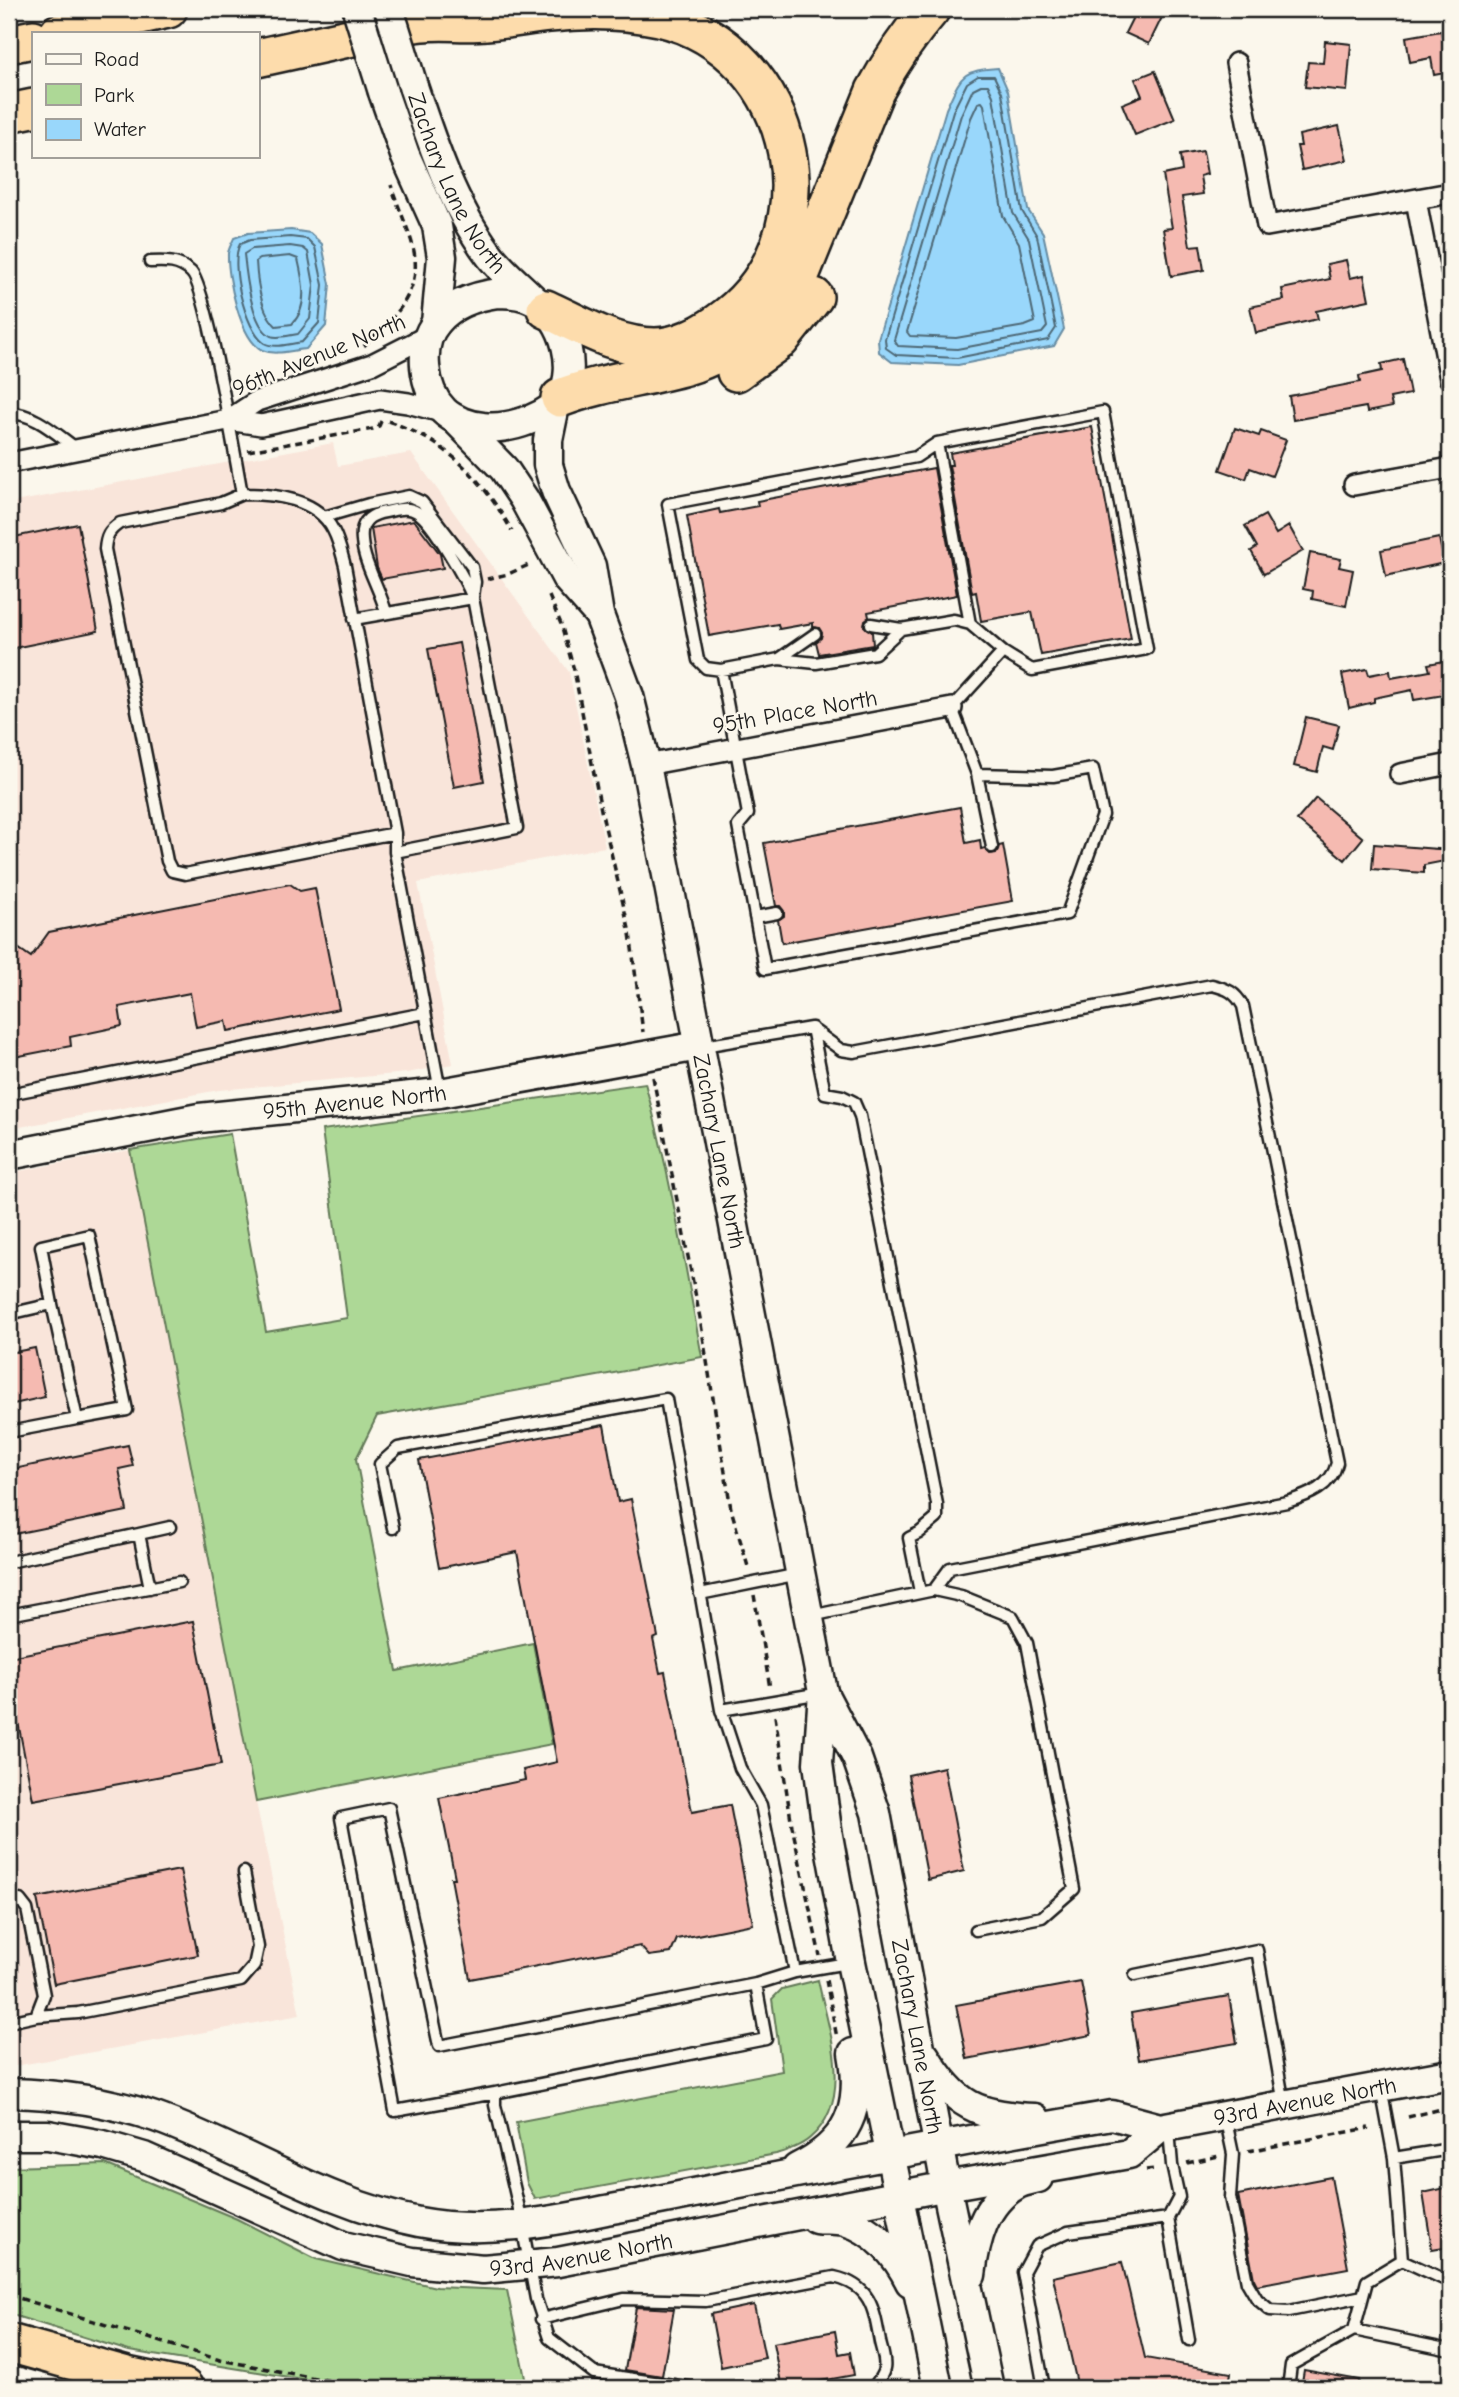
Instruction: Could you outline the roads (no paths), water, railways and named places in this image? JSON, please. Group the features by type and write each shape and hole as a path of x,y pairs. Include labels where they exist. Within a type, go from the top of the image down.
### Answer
{"highway":[{"path":"64,32 168,9"},
{"path":"271,55 405,15 488,9"},
{"path":"558,402 586,388 686,365 715,354 752,331 789,293 813,246 875,91 899,50 931,9"},
{"path":"634,377 665,386 689,388 709,383 749,364 780,340 795,323 827,275 894,109 920,60 955,9"},
{"path":"405,15 486,21 593,10 659,17 698,31 736,56 762,89 776,116 787,145 790,188 785,226 771,262 740,306 705,331 682,341 657,347 617,342 541,305"},
{"path":"9,44 32,39"},
{"path":"9,113 32,108"},
{"path":"9,2326 44,2337 80,2363"},
{"path":"9,2343 127,2376 184,2388"}],"main road":[{"name":"Zachary Lane North","path":"357,9 405,155 437,226 442,257 433,329"},
{"name":"Zachary Lane North","path":"405,15 412,86 441,164 477,236 501,269 541,305"},
{"path":"517,293 541,305 560,328 567,349 567,383 558,402 517,425 498,428 479,427 451,416 438,404 426,374 425,354 433,329 450,310 482,295 517,293"},
{"name":"Zachary Lane North","path":"558,402 548,440 548,464 556,491 591,566 599,615 629,696 646,765 810,1616 823,1692 818,1763 839,1899 831,1939 836,1962"},
{"name":"Zachary Lane North","path":"451,416 503,469 524,499 567,579 599,615"},
{"name":"95th Avenue North","path":"9,1155 199,1118 440,1093 699,1046"},
{"name":"Zachary Lane North","path":"823,1692 857,1758 876,1813 946,2186 989,2388"},
{"path":"836,1962 890,2156 938,2388"},
{"path":"779,2176 818,2157 845,2128 851,2117 857,2077 836,1962"},
{"path":"919,2046 951,2093 972,2106 998,2116 1083,2120"},
{"name":"93rd Avenue North","path":"9,2092 40,2093 95,2101 154,2117 360,2208 439,2225 481,2227 522,2225 1112,2115 1164,2127 1450,2074"},
{"name":"93rd Avenue North","path":"9,2135 48,2135 103,2145 144,2157 313,2234 375,2255 447,2267 483,2269 558,2262 898,2195 1129,2154 1164,2127"},
{"path":"969,2295 974,2246 988,2214 1016,2185 1048,2175 1064,2166"},
{"path":"775,2219 844,2221 873,2236 902,2265 921,2308"}],"street":[{"path":"1236,63 1267,226 1450,194"},
{"path":"1416,200 1450,379"},
{"name":"96th Avenue North","path":"228,420 257,401 372,364 433,329"},
{"name":"96th Avenue North","path":"9,463 228,420 261,425 380,399 408,403 451,416"},
{"path":"1354,485 1450,468"},
{"name":"95th Place North","path":"646,765 952,708"},
{"path":"1401,774 1450,764"}],"lane":[{"path":"150,261 174,261 193,273 205,308 242,494"},
{"path":"871,624 901,629 954,620 970,624 1003,652 1032,670 1147,649 1103,412 937,443 916,457 668,504 698,660 706,668 721,670 779,659 817,663 875,653 901,629"},
{"path":"9,413 31,416 77,450"},
{"path":"937,443 970,624"},
{"path":"395,832 185,874 172,871 167,861 106,549 106,537 110,529 120,523 221,503 242,494 263,494 310,506 324,517 334,530 345,566 395,832 395,852 440,1093"},
{"path":"324,517 409,496 422,502 472,568 475,582 473,598"},
{"path":"386,613 384,601 369,570 362,536 365,522 371,516 406,508 419,513 462,572 473,598 517,828 395,852"},
{"path":"354,619 473,598"},
{"path":"779,659 815,634"},
{"path":"992,847 977,774 952,708 1003,652"},
{"path":"721,670 748,814 738,826 765,969 1067,914 1102,815 1093,769 1053,776 977,774"},
{"path":"755,917 777,913"},
{"path":"699,1046 811,1028 841,1050 854,1052 1212,985 1229,989 1237,995 1243,1006 1337,1463 1334,1473 1309,1495 1287,1502 950,1568 934,1590"},
{"path":"9,1094 425,1013"},
{"path":"811,1028 825,1093 854,1101 860,1116 937,1504 937,1518 909,1538 920,1592"},
{"path":"9,1432 127,1410 89,1236 41,1246 77,1419"},
{"path":"9,1314 52,1304"},
{"path":"393,1528 380,1464 398,1448 666,1399 721,1710 740,1768 761,1805 795,1972"},
{"path":"9,1562 170,1527"},
{"path":"139,1534 150,1588"},
{"path":"700,1594 801,1574"},
{"path":"9,1615 179,1582"},
{"path":"810,1616 934,1590 961,1596 1013,1617 1027,1643 1074,1889 1042,1917 976,1930"},
{"path":"721,1710 823,1692"},
{"path":"755,1984 766,2039 395,2111 341,1818 389,1808 439,2046 755,1984 836,1962"},
{"path":"9,2022 36,2016 78,2013 241,1981 254,1966 258,1947 244,1872"},
{"path":"9,1900 20,1900 27,1909 44,1995 36,2016"},
{"path":"1135,1975 1257,1950 1284,2105"},
{"path":"1381,2087 1394,2158 1402,2260"},
{"path":"495,2093 495,2105 529,2265 541,2319 549,2338 594,2374 693,2388"},
{"path":"1225,2116 1233,2154 1230,2197 1247,2282 1257,2299 1270,2310 1289,2311 1363,2296"},
{"path":"1164,2127 1179,2197 1168,2218 1189,2340"},
{"path":"1394,2158 1450,2149"},
{"path":"1044,2388 1023,2272 1037,2246 1068,2232 1168,2218"},
{"path":"1353,2330 1367,2281 1402,2260"},
{"path":"1402,2260 1450,2282"},
{"path":"541,2319 624,2300 706,2301 814,2280 834,2277 846,2279 867,2296 876,2322 885,2366 882,2376 873,2388"},
{"path":"1288,2388 1291,2365 1353,2330 1450,2350"}],"water":[{"path":"998,68 1008,91 1028,210 1043,233 1064,329 1054,346 958,365 892,362 879,352 878,339 946,109 963,77 976,71"},
{"path":"291,230 310,233 322,244 330,284 326,326 306,349 267,352 254,344 241,321 230,277 228,253 234,238 248,233"}]}
